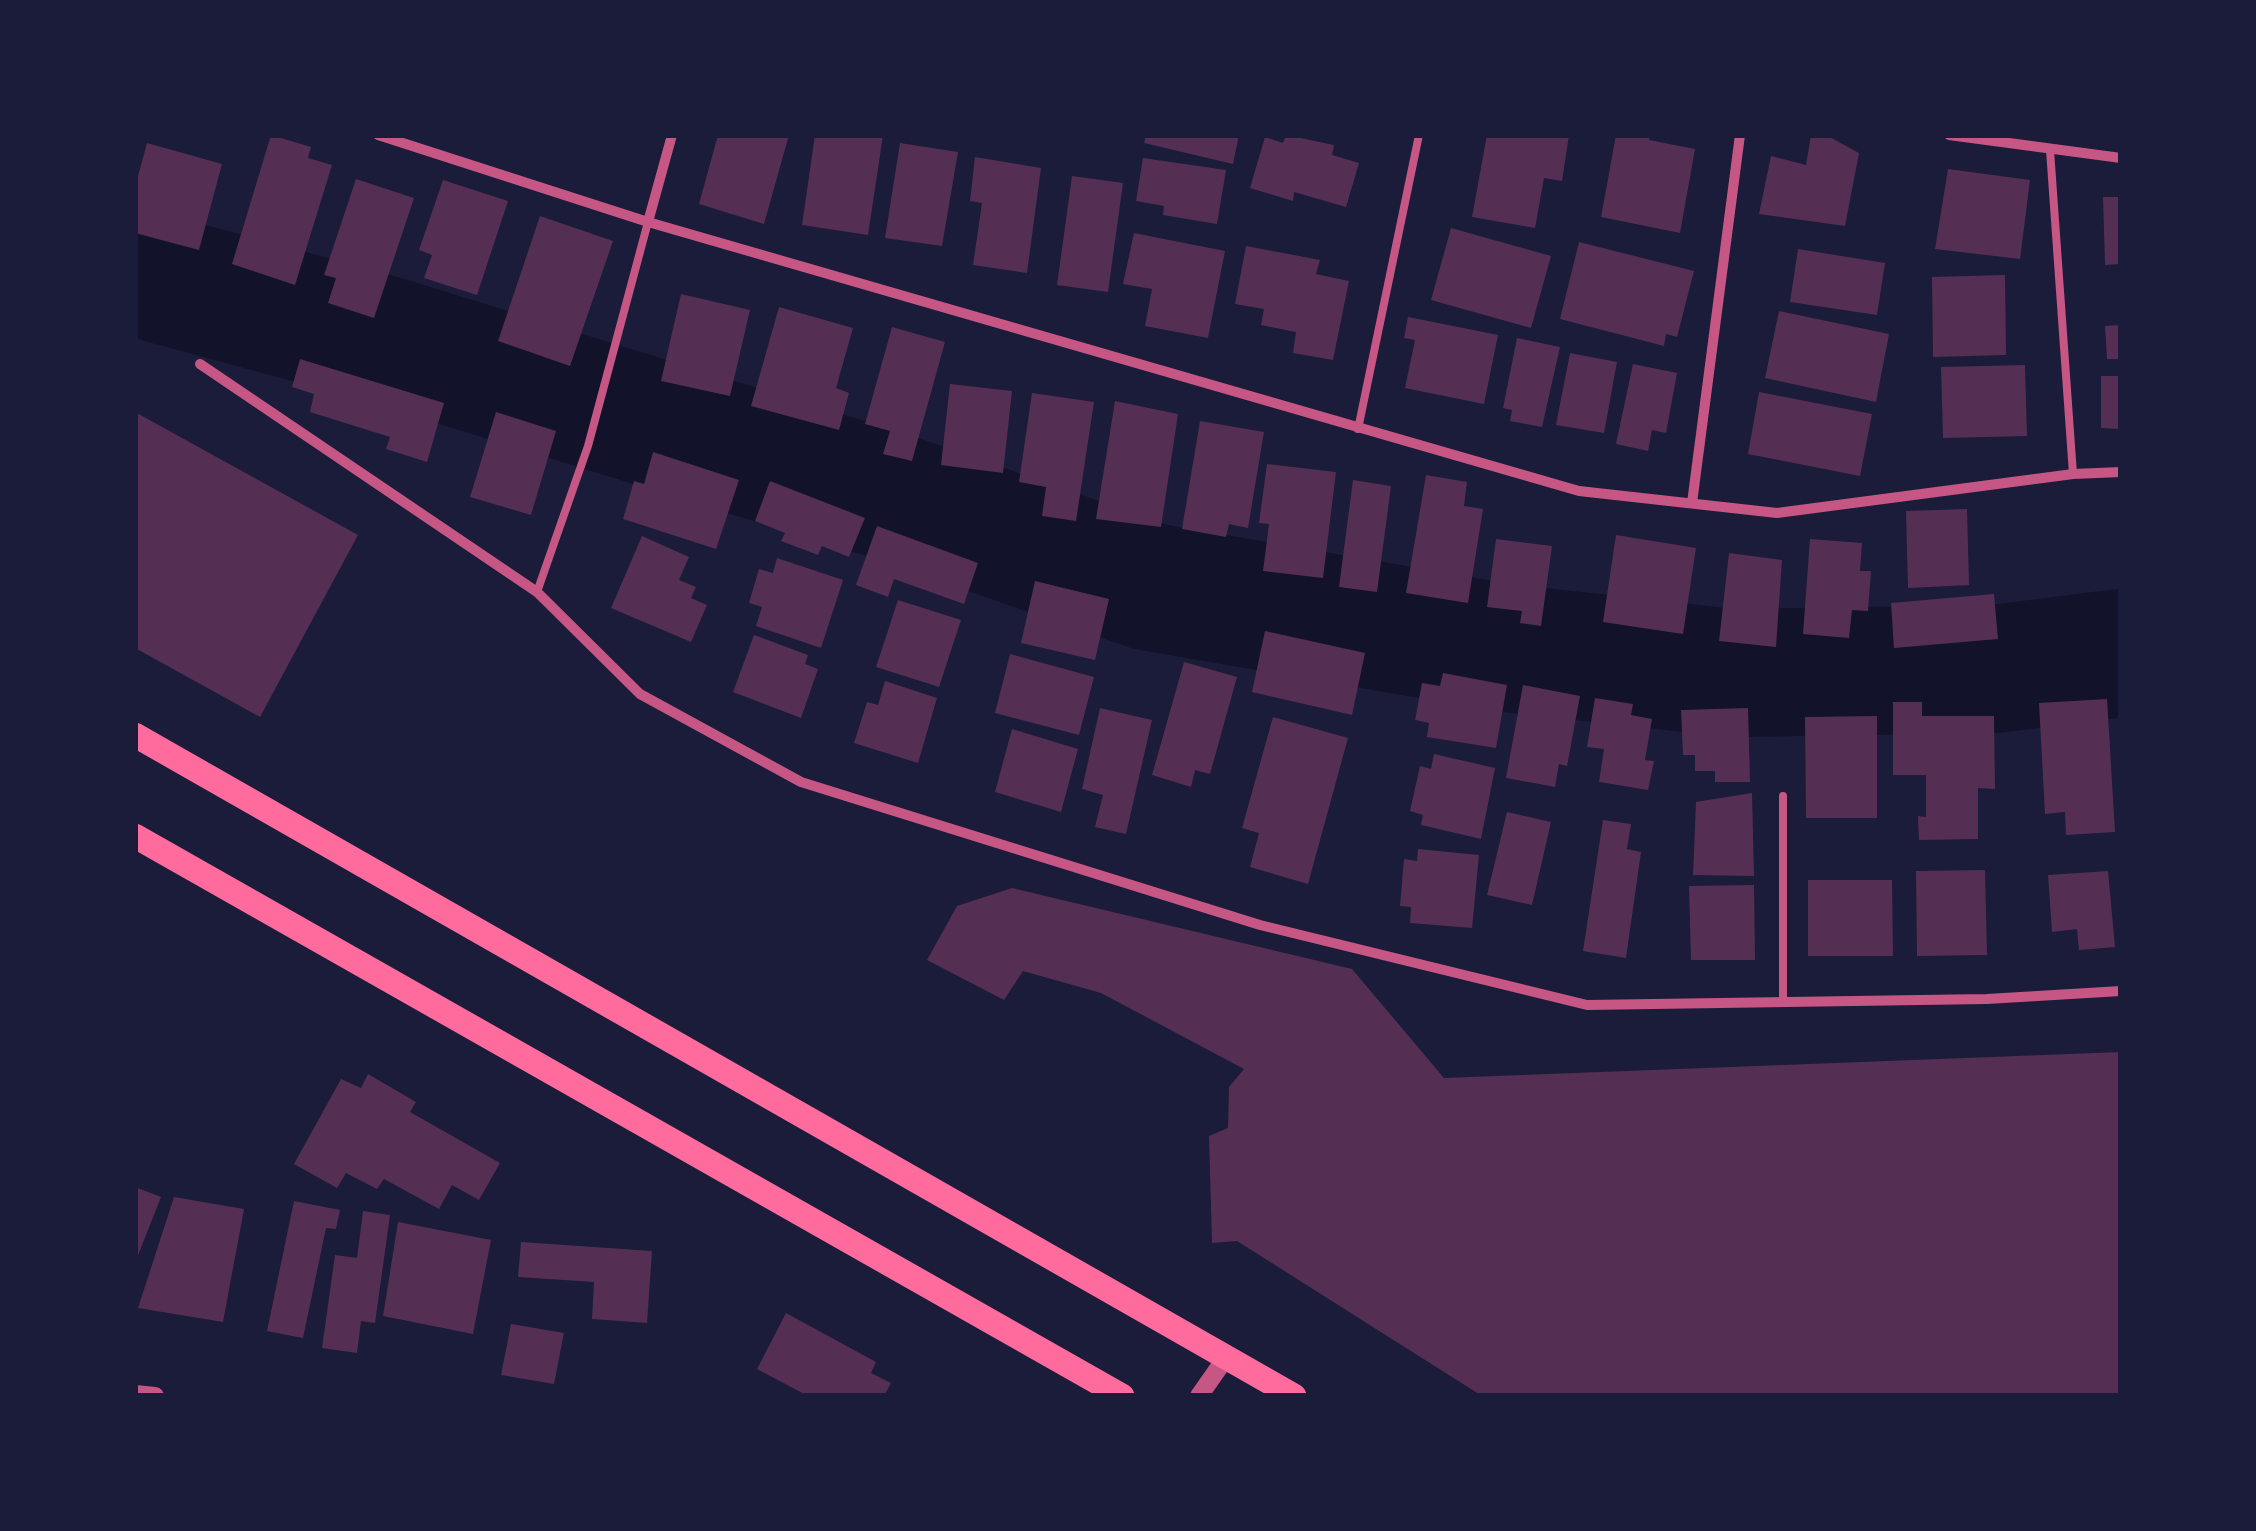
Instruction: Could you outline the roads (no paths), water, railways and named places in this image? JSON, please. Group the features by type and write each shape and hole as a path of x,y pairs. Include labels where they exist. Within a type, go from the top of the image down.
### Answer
{"main road":[{"path":"135,735 1294,1396"},
{"path":"135,836 1122,1396"}],"street":[{"path":"378,135 648,222 1579,491 1777,513 2072,474 2121,472"},
{"path":"648,222 672,135"},
{"path":"1692,503 1740,135"},
{"path":"1949,135 2121,158"},
{"path":"200,364 536,592 640,694 801,782 1260,925 1586,1004 1987,998 2121,990"},
{"path":"1198,1396 1225,1359"},
{"path":"135,1394 155,1396"}],"lane":[{"path":"1358,430 1418,135"},
{"path":"2050,150 2072,474"},
{"path":"536,592 588,446 648,222"},
{"path":"1783,796 1783,1001"}],"waterway":[{"path":"135,272 378,338 893,497 1151,587 1506,648 1732,673 1994,669 2121,653"}]}
